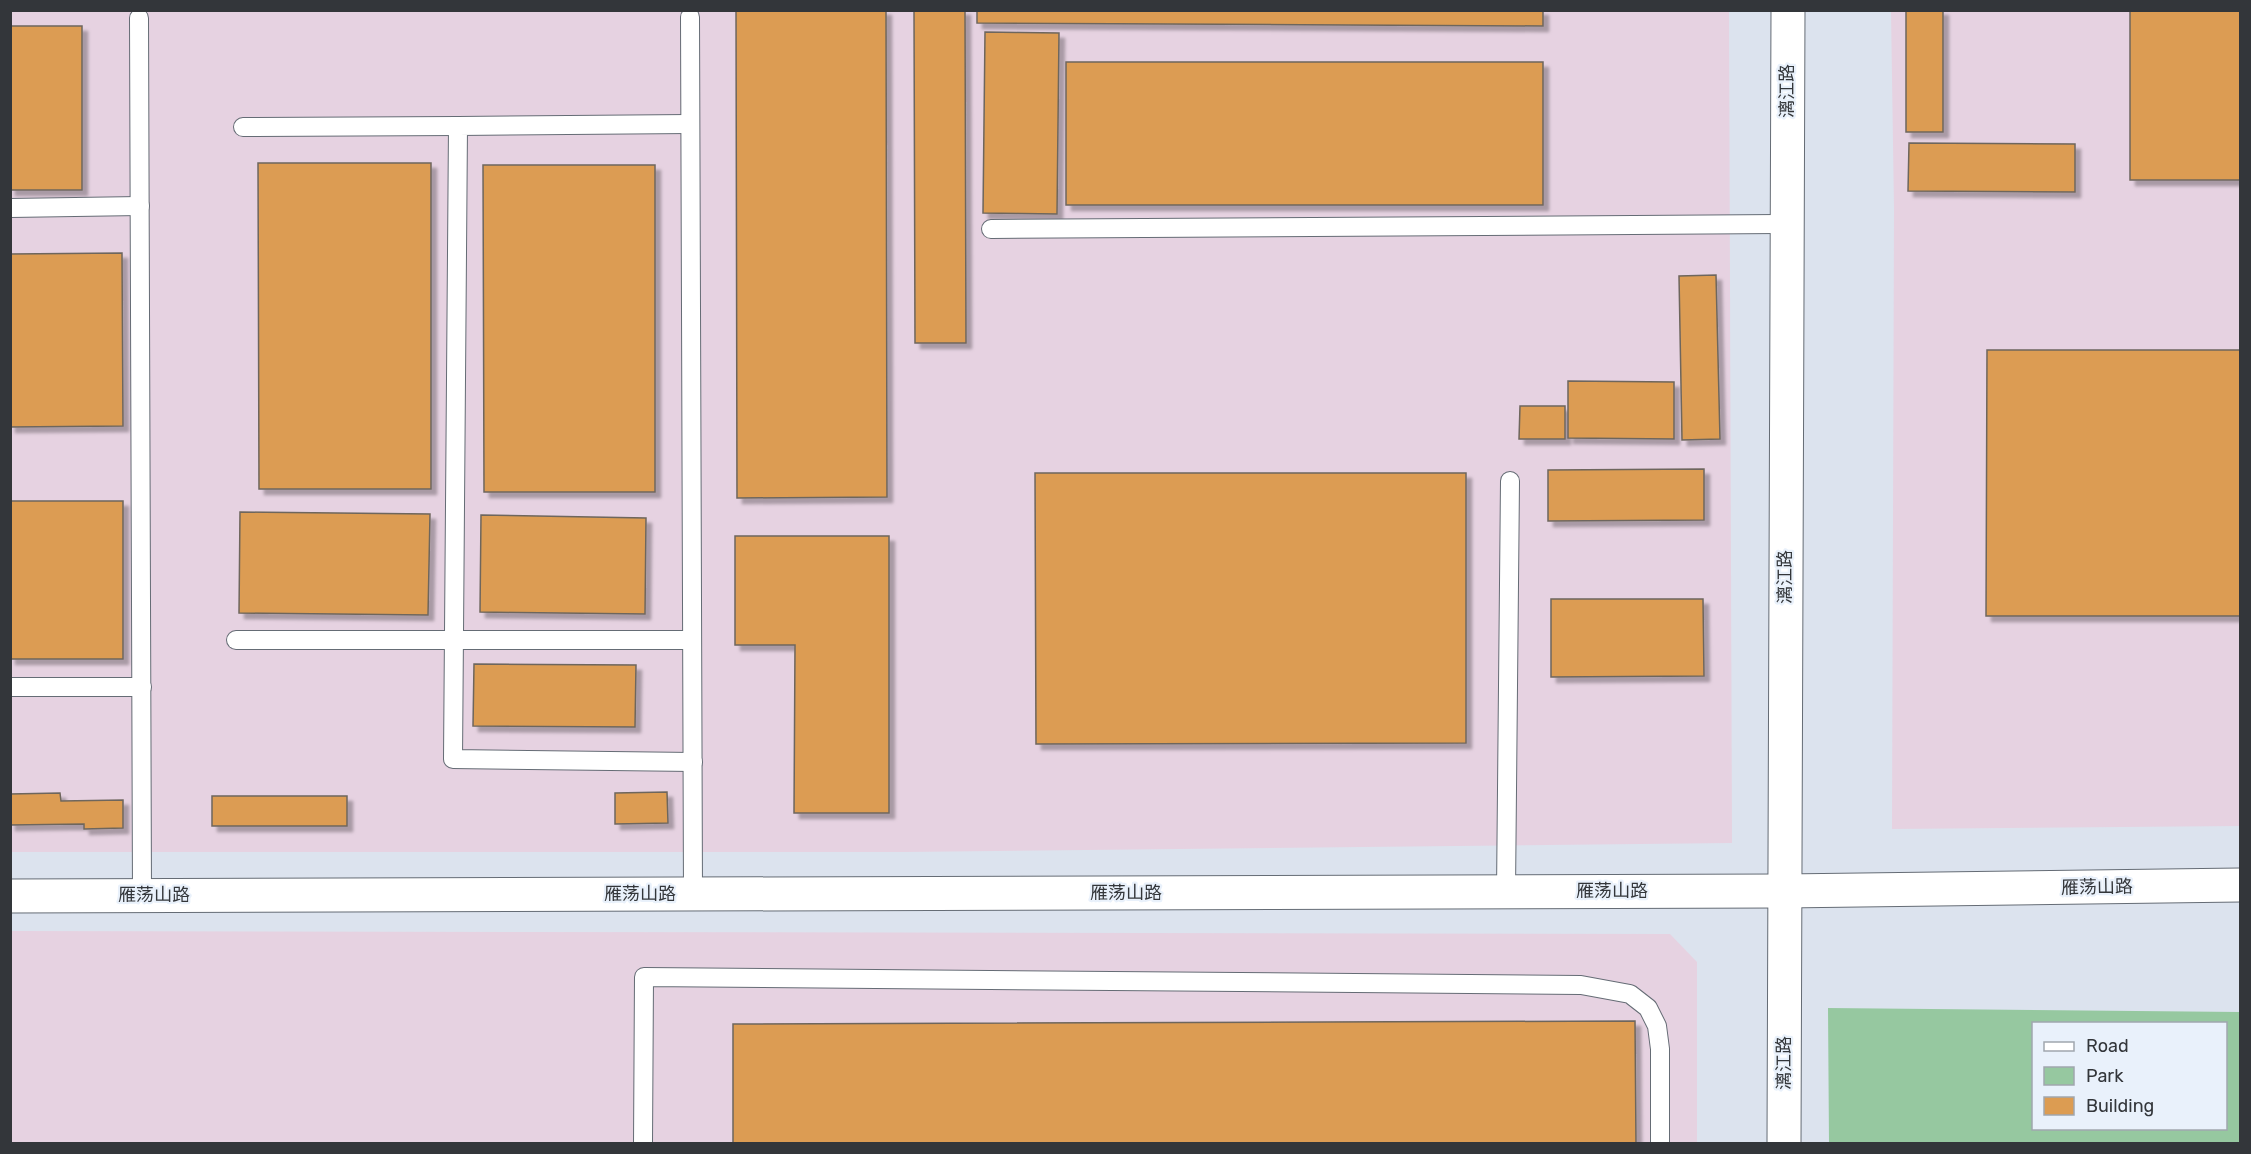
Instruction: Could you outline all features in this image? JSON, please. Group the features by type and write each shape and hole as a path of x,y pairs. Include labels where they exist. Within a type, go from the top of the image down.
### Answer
{"street":[{"name":"漓江路","path":"1784,1143 1788,10"},
{"name":"雁荡山路","path":"10,896 1784,891 2241,885"}],"lane":[{"path":"690,17 693,893"},
{"path":"139,18 142,895"},
{"path":"243,127 690,124"},
{"path":"458,126 453,759 693,762"},
{"path":"10,208 140,206"},
{"path":"991,229 1787,224"},
{"path":"1506,892 1510,481"},
{"path":"236,640 692,640"},
{"path":"10,687 142,687"},
{"path":"643,1143 644,977 1557,985 1606,988 1630,994 1648,1008 1657,1026 1660,1049 1660,1143"}],"shaded area":[{"path":"11,11 1729,11 1732,843 905,852 11,852"},
{"path":"1891,11 2240,11 2240,826 1892,829 1894,209"},
{"path":"11,931 1670,934 1697,962 1697,1143 11,1144"}],"green space":[{"path":"1828,1008 2240,1012 2240,1143 1829,1143"}],"building":[{"path":"736,10 886,10 887,497 737,498"},
{"path":"914,10 965,10 966,343 915,343"},
{"path":"977,10 1543,10 1543,26 977,23"},
{"path":"1906,10 1943,10 1943,132 1906,132"},
{"path":"2130,10 2240,10 2240,180 2130,180"},
{"path":"10,26 82,26 82,190 10,190"},
{"path":"985,32 1059,33 1057,214 983,213"},
{"path":"1066,62 1543,62 1543,205 1066,205"},
{"path":"1909,143 2075,144 2075,192 1908,191"},
{"path":"258,163 431,163 431,489 259,489"},
{"path":"483,165 655,165 655,492 484,492"},
{"path":"122,253 123,426 10,427 10,254"},
{"path":"1716,275 1720,439 1682,440 1679,276"},
{"path":"1987,350 2240,350 2240,616 1986,616"},
{"path":"1568,381 1674,382 1674,439 1568,438"},
{"path":"1520,406 1565,406 1565,439 1519,439"},
{"path":"1704,469 1704,520 1548,521 1548,470"},
{"path":"1035,473 1466,473 1466,743 1036,744"},
{"path":"10,501 123,501 123,659 10,659"},
{"path":"240,512 430,514 428,615 239,613"},
{"path":"481,515 646,518 645,614 480,612"},
{"path":"735,536 889,536 889,813 794,813 795,645 735,645"},
{"path":"1551,599 1703,599 1704,676 1551,677"},
{"path":"474,664 636,665 635,727 473,726"},
{"path":"667,792 668,823 615,824 615,793"},
{"path":"60,793 61,801 123,800 123,828 84,829 84,824 10,825 10,794"},
{"path":"212,796 347,796 347,826 212,826"},
{"path":"1635,1021 1636,1144 733,1144 733,1024"}]}
